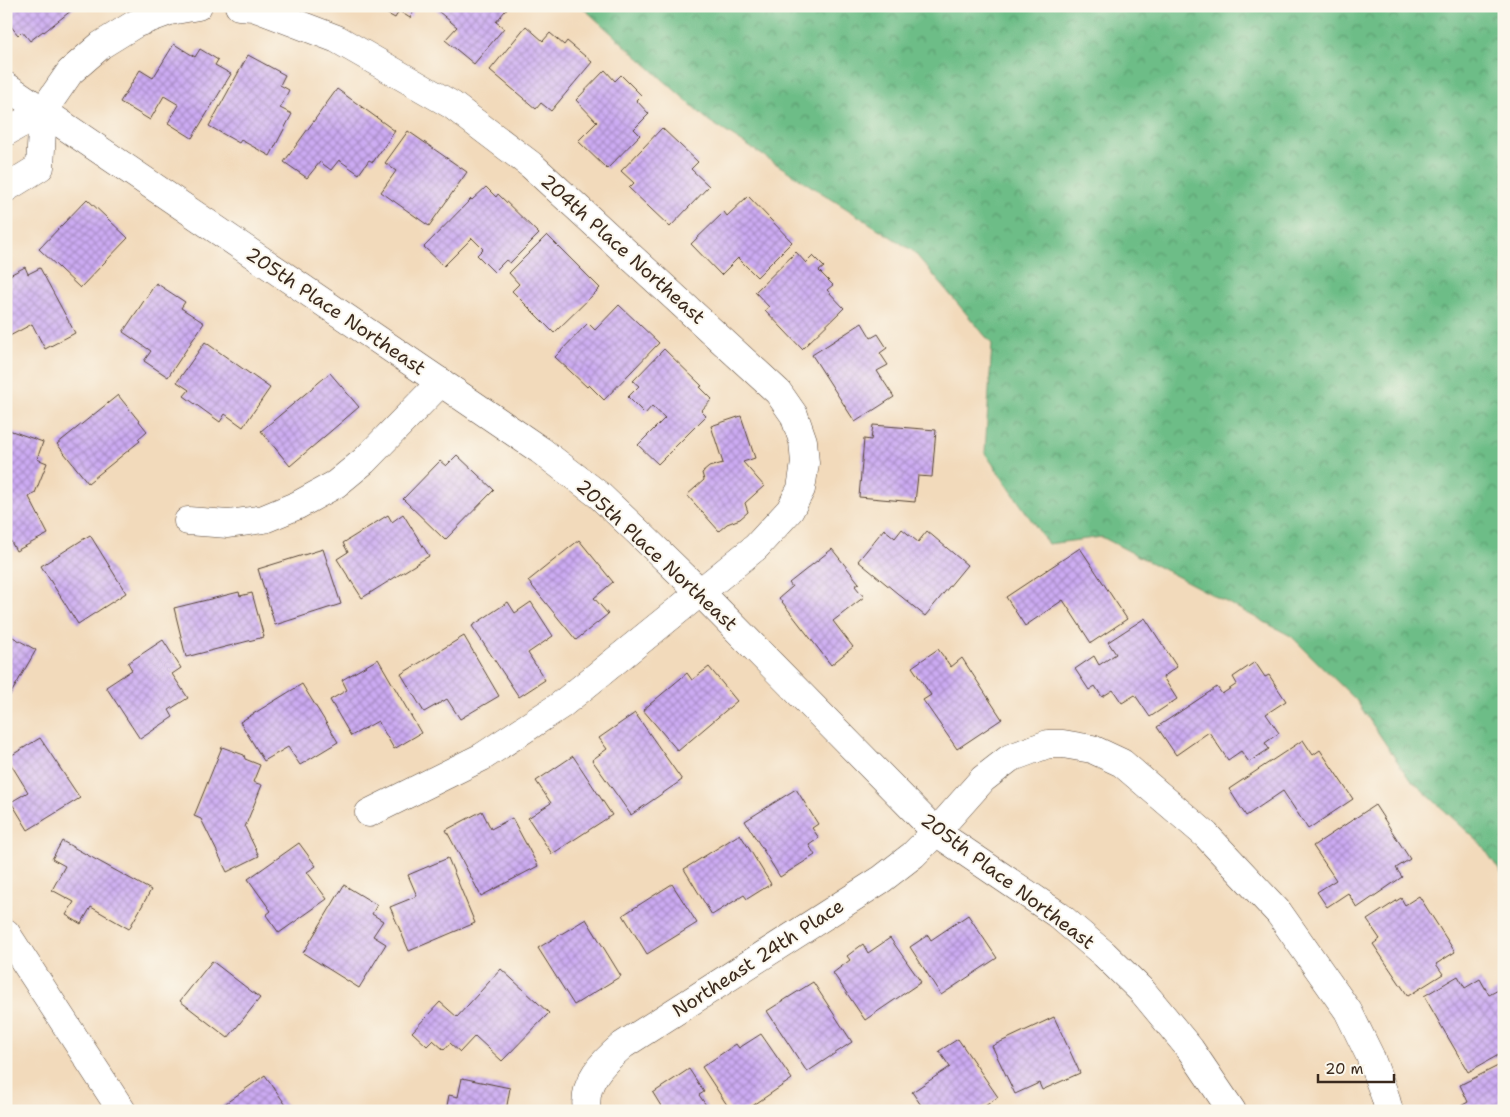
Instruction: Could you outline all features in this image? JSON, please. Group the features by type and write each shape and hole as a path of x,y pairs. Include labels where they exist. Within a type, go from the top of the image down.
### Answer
{"street":[{"path":"6,132 43,111 70,72 101,45 135,24 170,11 198,6"},
{"name":"204th Place Northeast","path":"238,6 253,7 337,39 452,105 531,165 778,392 794,415 803,441 805,463 801,489 790,510 756,547 561,705 482,757 369,813"},
{"name":"205th Place Northeast","path":"6,86 540,450 598,495 701,593 936,832 1057,914 1104,954 1143,992 1190,1049 1232,1111"},
{"path":"6,188 40,167 43,111"},
{"path":"188,521 228,524 264,518 298,505 336,484 364,461 441,382"},
{"name":"Northeast 24th Place","path":"587,1100 596,1070 623,1044 882,878 913,855 983,779 1010,758 1048,744 1064,744 1092,749 1122,763 1206,835 1279,913 1348,1011 1370,1056 1389,1111"},
{"path":"7,934 122,1111"}],"green space":[{"path":"581,6 1504,6 1504,877 1481,844 1408,777 1356,700 1291,636 1102,537 1048,544 985,453 992,344 913,251 709,121"}],"building":[{"path":"6,6 77,6 30,41 22,31 18,35 6,20"},
{"path":"373,6 417,6 410,18 399,11 395,18"},
{"path":"432,6 509,6 496,22 504,28 474,64 445,40 457,27"},
{"path":"526,26 543,41 550,33 564,45 567,41 592,62 551,111 541,103 536,109 490,70"},
{"path":"174,44 195,57 200,49 218,60 215,65 231,74 192,138 168,123 179,105 164,96 150,120 120,102 140,70 153,78"},
{"path":"248,55 285,75 280,85 289,90 280,108 292,114 270,156 241,140 239,143 209,126"},
{"path":"605,70 615,81 621,75 641,95 636,100 649,114 634,129 640,135 607,169 578,141 597,122 576,100"},
{"path":"337,89 395,131 373,162 369,160 359,174 339,160 331,170 320,162 307,178 284,162"},
{"path":"662,128 698,162 691,169 709,186 670,227 629,188 634,183 621,171"},
{"path":"408,131 467,172 429,226 381,192 396,171 385,163"},
{"path":"486,187 496,197 498,194 539,234 510,263 506,260 494,272 477,255 483,249 472,238 444,266 424,247 471,199"},
{"path":"748,196 792,242 757,277 738,258 721,275 691,244 724,212 727,216"},
{"path":"87,199 128,238 80,288 39,249"},
{"path":"547,235 600,288 554,333 512,291 519,284 509,273"},
{"path":"796,252 806,263 813,256 824,267 819,271 833,285 827,290 844,308 802,349 765,310 769,307 755,292"},
{"path":"25,267 28,274 40,268 75,333 45,349 32,324 6,338 6,277"},
{"path":"156,283 185,302 181,308 204,323 168,377 144,361 151,351 123,332"},
{"path":"619,305 659,343 604,400 555,357 588,323 595,330"},
{"path":"862,323 871,338 878,334 887,348 880,353 888,365 877,371 894,397 855,422 812,355"},
{"path":"205,342 270,388 243,427 225,414 220,422 184,396 189,390 177,382"},
{"path":"664,349 702,386 700,387 712,399 701,411 706,416 658,464 638,445 665,418 652,406 645,414 628,397 639,386 633,381"},
{"path":"330,373 359,407 290,466 261,431"},
{"path":"118,395 147,431 138,439 140,441 88,483 57,444"},
{"path":"741,416 755,458 743,462 764,486 745,503 748,512 719,531 687,495 704,480 702,473 709,467 723,463 711,426"},
{"path":"873,425 936,430 932,477 918,476 915,502 859,497 864,439 871,440"},
{"path":"6,429 43,442 37,459 47,463 35,493 29,497 48,534 16,551 6,532"},
{"path":"457,455 494,490 445,540 403,499 440,461 446,466"},
{"path":"403,514 429,556 362,598 337,559 348,552 343,543 388,515 392,522"},
{"path":"884,529 895,538 902,529 918,542 927,531 967,565 925,616 858,561"},
{"path":"90,535 126,593 78,624 41,566"},
{"path":"579,540 613,582 594,598 608,614 576,640 528,581"},
{"path":"1080,548 1127,619 1091,643 1063,600 1025,626 1006,597"},
{"path":"323,549 341,604 275,625 258,569"},
{"path":"832,549 859,583 855,586 864,597 833,621 853,647 831,665 779,598 792,587 789,583"},
{"path":"239,592 240,596 252,593 264,637 186,657 174,608"},
{"path":"508,602 515,613 531,602 553,636 528,653 545,680 519,697 472,626"},
{"path":"1145,618 1177,667 1163,677 1177,699 1150,717 1135,695 1122,703 1113,690 1102,697 1095,686 1089,690 1075,669 1094,656 1099,665 1116,654 1108,642"},
{"path":"11,636 36,650 6,702 6,645"},
{"path":"464,636 499,696 460,719 447,699 424,712 401,674"},
{"path":"163,640 181,668 172,674 188,698 169,710 173,717 140,739 106,687 132,670 128,663"},
{"path":"938,649 951,667 962,658 1002,719 957,749 923,700 931,695 912,667"},
{"path":"378,659 421,733 394,749 378,721 351,736 330,700 347,690 342,680"},
{"path":"1255,662 1265,677 1269,675 1286,701 1266,714 1279,733 1265,743 1269,749 1249,762 1241,751 1228,760 1209,732 1176,755 1157,727 1217,687 1222,694 1237,684 1233,677"},
{"path":"709,667 737,701 678,751 643,710 687,673 692,680"},
{"path":"302,684 338,742 300,765 288,747 264,761 240,722"},
{"path":"635,713 682,780 631,815 592,760 607,749 599,738"},
{"path":"40,738 80,798 28,830 11,802 28,792 7,758"},
{"path":"1303,740 1313,755 1320,750 1353,799 1308,829 1283,791 1246,816 1229,789"},
{"path":"222,747 244,755 245,759 260,765 253,782 262,785 245,827 259,856 227,872 201,819 194,816"},
{"path":"573,756 612,815 552,854 528,818 551,803 536,781"},
{"path":"796,789 818,824 812,828 819,838 809,845 815,855 780,877 745,821"},
{"path":"1375,805 1410,859 1396,868 1402,877 1357,908 1348,893 1327,907 1317,892 1336,880 1313,846"},
{"path":"482,811 491,829 512,818 538,866 481,896 446,830"},
{"path":"740,834 771,884 747,899 744,895 712,915 684,869"},
{"path":"62,841 151,890 129,929 91,907 81,924 66,915 74,902 52,890 65,866 52,859"},
{"path":"299,843 316,866 307,872 327,899 279,933 266,915 271,911 248,879"},
{"path":"448,858 475,923 409,951 390,907 417,896 408,875"},
{"path":"672,884 697,923 647,954 623,915"},
{"path":"344,885 377,905 372,914 383,921 373,936 386,944 359,988 303,953"},
{"path":"1419,896 1455,952 1436,964 1443,974 1408,996 1373,944 1380,939 1367,920 1401,898 1405,905"},
{"path":"968,915 997,958 941,995 910,947 928,935 931,940"},
{"path":"586,919 621,976 574,1005 538,948"},
{"path":"890,938 921,982 865,1020 833,973 850,960 847,956 863,944 868,953"},
{"path":"212,961 260,998 228,1038 180,1001"},
{"path":"501,969 549,1013 502,1061 475,1036 460,1052 450,1043 444,1050 433,1040 427,1046 412,1032 440,1002 457,1017"},
{"path":"1458,976 1465,988 1480,979 1489,995 1504,987 1504,1052 1468,1072 1424,996"},
{"path":"813,982 852,1042 807,1072 767,1011"},
{"path":"1054,1017 1080,1073 1042,1090 1039,1083 1015,1094 992,1046"},
{"path":"761,1034 792,1079 745,1111 731,1111 702,1067 736,1044 739,1048"},
{"path":"958,1039 998,1097 978,1111 925,1111 912,1092 950,1067 939,1051"},
{"path":"6,1055 11,1058 6,1065"},
{"path":"1504,1063 1504,1111 1463,1111 1461,1106 1468,1102 1460,1085"},
{"path":"689,1069 704,1092 699,1095 710,1111 654,1111 661,1106 653,1093"},
{"path":"265,1075 290,1111 215,1111"},
{"path":"462,1078 510,1088 506,1111 446,1111 449,1095 458,1097"}]}
